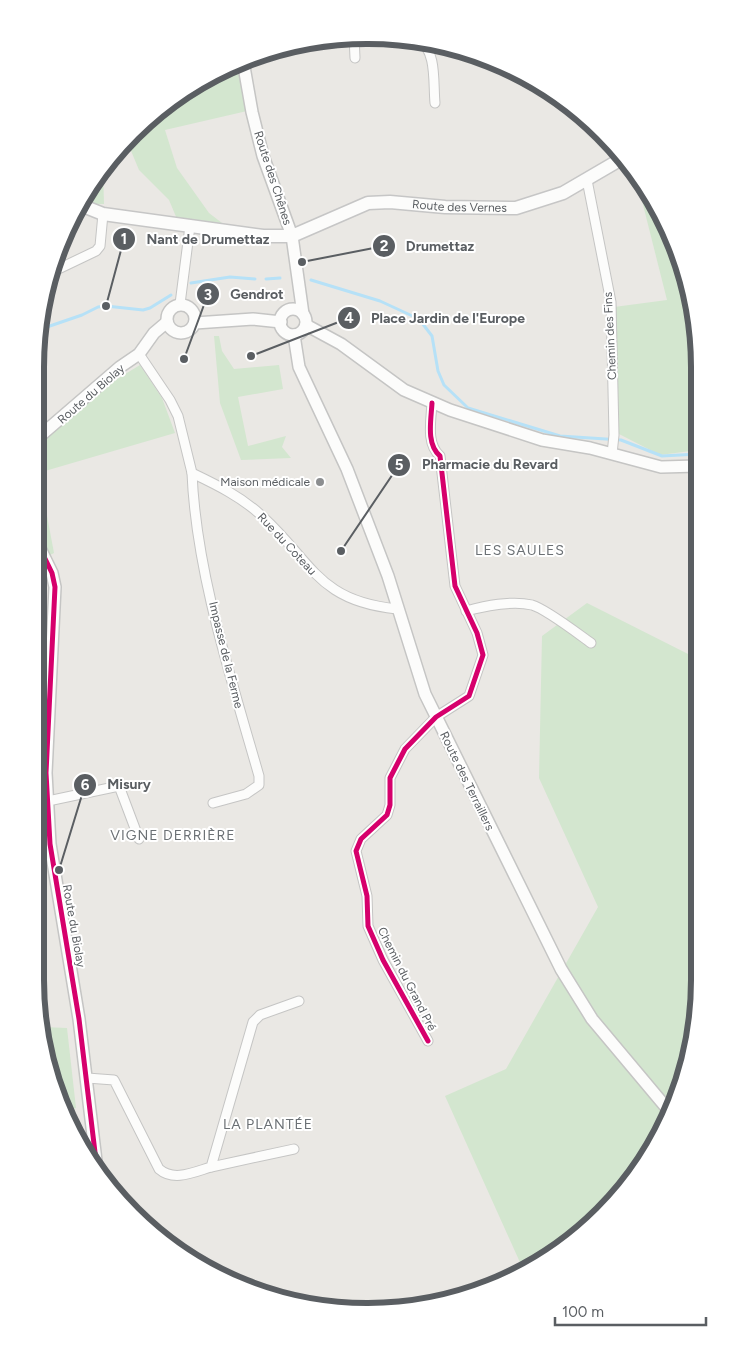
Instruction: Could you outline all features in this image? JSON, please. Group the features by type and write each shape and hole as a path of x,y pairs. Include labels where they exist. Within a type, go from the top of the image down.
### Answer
{"main road":[{"name":"Route des Vernes","path":"292,236 368,203 390,202 445,207 516,208 563,193 617,162"},
{"path":"86,207 103,214 263,236 292,236"}],"street":[{"path":"354,44 355,58"},
{"path":"428,50 435,102"},
{"name":"Route des Chênes","path":"244,68 263,156 292,236 302,317"},
{"name":"Chemin des Fins","path":"587,180 611,302 613,449"},
{"path":"59,268 96,251 100,246 103,214"},
{"path":"180,304 190,226"},
{"path":"180,304 192,309 195,320"},
{"path":"180,304 170,310 169,325 175,331 184,332 195,320"},
{"path":"302,317 302,332 291,335 283,330 281,319 286,312 302,317 399,387 432,403 542,440 613,449 661,467 691,466"},
{"path":"195,320 281,319"},
{"name":"Route du Biolay","path":"44,432 120,366 139,354 147,344 169,325"},
{"name":"Route des Terraillers","path":"291,335 299,367 347,469 385,568 419,679 436,717 561,969 592,1019 665,1107"},
{"path":"139,354 170,400 178,416 192,473"},
{"name":"Chemin du Grand Pré","path":"428,1041 383,960 368,926 367,896 356,851 360,839 387,815 390,805 390,778 405,749 436,717 469,696 484,655 477,633 454,586 440,456 434,451 431,442 432,403"},
{"name":"Rue du Coteau","path":"192,473 236,495 263,516 306,566 334,590 361,603 397,609"},
{"name":"Impasse de la Ferme","path":"192,473 195,516 212,603 259,776 259,785 246,794 213,803"},
{"name":"Route du Biolay","path":"44,556 52,573 55,587 46,773 50,844 87,1078 95,1155"},
{"path":"466,611 481,607 515,603 533,605 591,642"},
{"path":"48,801 118,786 139,839"},
{"path":"44,845 50,844"},
{"path":"211,1167 252,1022 260,1015 299,1001"},
{"path":"87,1078 114,1080 159,1169 170,1176 182,1175 294,1149"}],"green space":[{"path":"241,69 247,111 165,130 177,168 209,213 222,223 177,219 169,200 139,170 130,148 154,124 188,98"},
{"path":"103,181 104,204 89,202"},
{"path":"640,193 658,224 674,263 685,304 691,346 691,451 660,455 619,434 614,307 667,300"},
{"path":"214,336 219,336 222,351 234,369 279,365 283,389 238,397 248,446 286,436 282,447 291,458 241,460 220,403"},
{"path":"140,365 162,398 175,433 45,471 44,477 44,442 47,437 117,379"},
{"path":"44,500 54,553 48,556 44,547"},
{"path":"587,603 691,655 691,1001 685,1043 674,1084 658,1123 637,1159 611,1193 581,1223 547,1249 521,1264 445,1096 506,1069 598,907 539,778 542,636"},
{"path":"48,1027 67,1028 76,1108 71,1110 61,1084"}],"waterway":[{"path":"191,283 230,277 255,279"},
{"path":"266,279 280,278"},
{"path":"311,280 380,301 419,319 432,336 438,371 444,385 468,408 560,436 621,440 662,456 691,454"},
{"path":"47,327 82,315 98,307 106,306 143,310 150,308 171,295"}],"cycle path":[{"path":"428,1041 383,960 368,926 367,896 356,851 361,839 387,815 390,805 390,778 405,749 436,717 469,696 483,655 477,633 455,586 440,456 431,439 432,403"},
{"path":"44,557 52,573 55,587 46,773 50,844 79,1019 95,1155"}],"place":[{"name":"Drumettaz","path":"302,262"},
{"name":"Nant de Drumettaz","path":"106,306"},
{"name":"Place Jardin de l'Europe","path":"251,356"},
{"name":"Gendrot","path":"184,359"},
{"name":"Maison médicale","path":"320,482"},
{"name":"Pharmacie du Revard","path":"341,551"},
{"name":"Misury","path":"59,870"}],"district":[{"name":"LES SAULES","path":"520,550"},
{"name":"VIGNE DERRIÈRE","path":"173,835"},
{"name":"LA PLANTÉE","path":"268,1124"}]}
